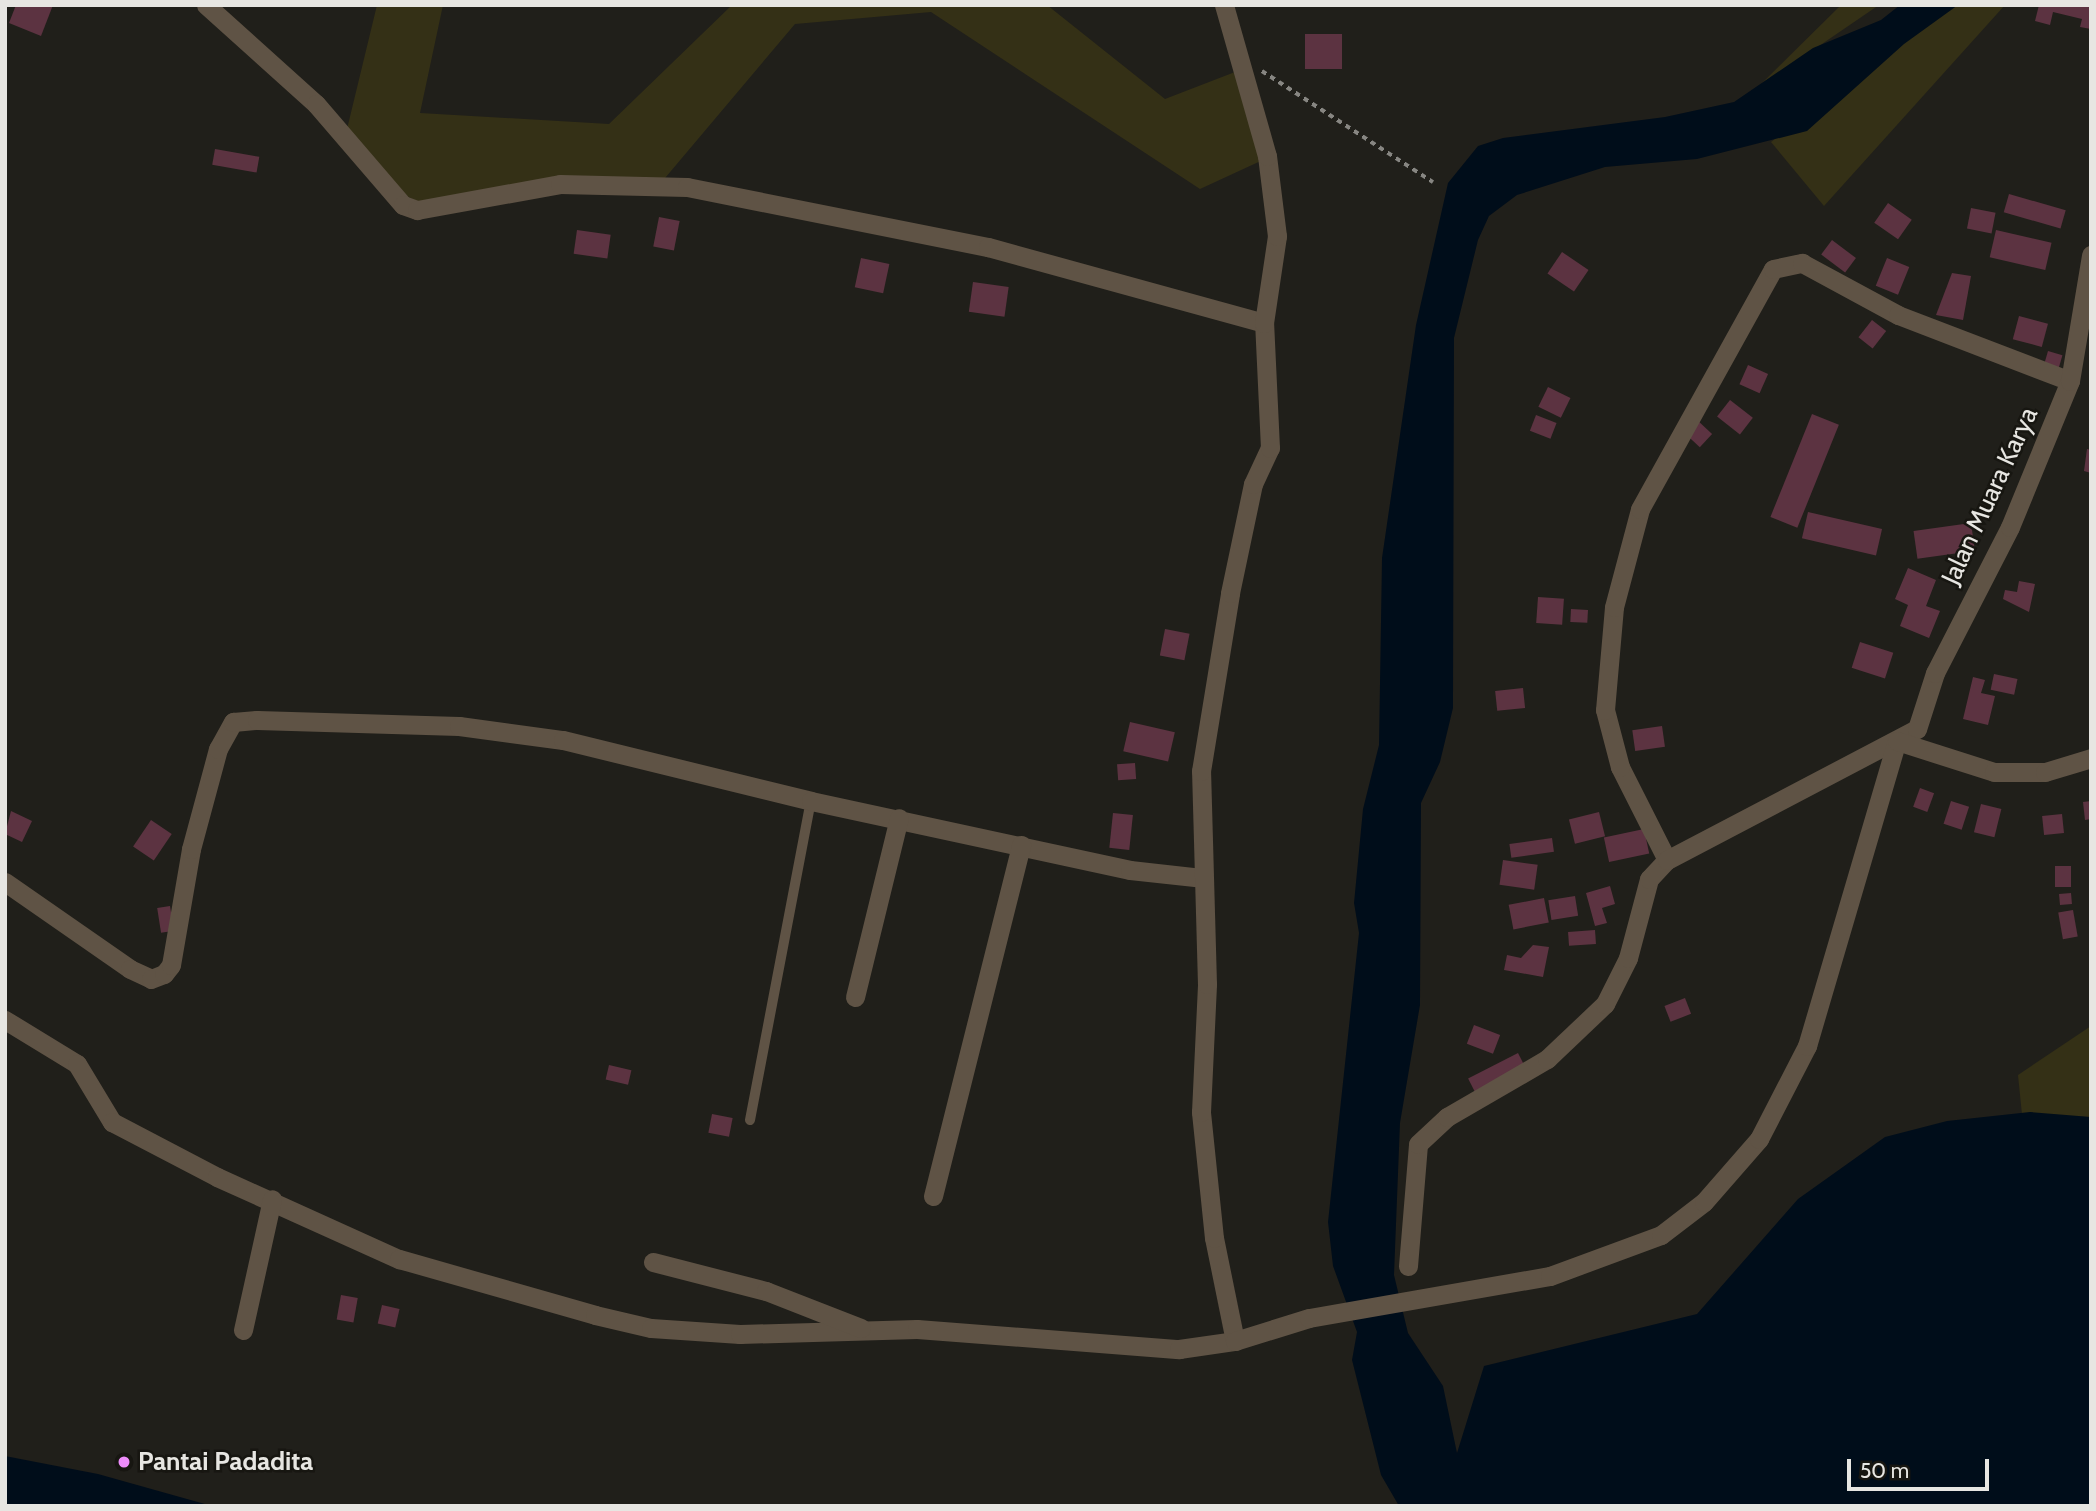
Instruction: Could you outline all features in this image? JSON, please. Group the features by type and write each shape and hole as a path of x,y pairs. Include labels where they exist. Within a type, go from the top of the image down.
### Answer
{"street":[{"path":"206,5 342,130 404,205 417,210 560,184 687,187 988,247 1264,323"},
{"path":"1224,5 1238,63 1267,156 1277,236 1264,323 1270,447 1253,484 1201,771 1207,984 1201,1112 1214,1238 1235,1341"},
{"name":"Jalan Muara Karya","path":"1897,741 1917,729 1935,673 2010,527 2072,375 2091,255"},
{"path":"1667,860 1620,767 1605,710 1614,607 1640,509 1773,269 1802,262 1898,316 2091,380"},
{"path":"5,882 130,969 151,979 164,974 218,749 226,731 241,720 523,734 1021,845 1202,878"},
{"path":"1408,1266 1413,1158 1426,1131 1547,1059 1605,1004 1628,957 1649,879 1667,860 1897,741 1994,772 2045,772 2091,758"},
{"path":"5,1020 77,1064 112,1122 272,1199 430,1270 651,1328 740,1334 957,1330 1179,1349 1235,1341 1308,1318 1550,1276 1661,1236 1743,1163 1807,1046 1897,741"},
{"path":"855,997 899,818"},
{"path":"933,1196 1021,845"},
{"path":"243,1330 272,1199"},
{"path":"653,1262 766,1291 865,1330"}],"lane":[{"path":"750,1120 811,800"}],"path":[{"path":"1238,63 1433,182"}],"shaded area":[{"path":"377,5 443,5 420,113 609,124 732,5 1047,5 1165,99 1235,72 1265,159 1200,189 931,12 795,24 660,184 428,207 399,192 347,129"},
{"path":"1841,5 1879,5 1756,89"},
{"path":"1942,5 2005,5 1824,206 1771,142"},
{"path":"2091,1026 2091,1150 2024,1134 2018,1075"}],"water":[{"path":"1900,5 1958,5 1904,44 1807,131 1697,159 1605,167 1517,195 1489,216 1478,240 1454,338 1453,708 1440,762 1421,803 1420,1005 1400,1123 1394,1275 1408,1333 1443,1386 1457,1453 1484,1366 1697,1314 1798,1199 1885,1137 1947,1121 2030,1112 2091,1117 2091,1506 1399,1506 1381,1475 1352,1360 1357,1332 1333,1266 1328,1222 1359,933 1354,903 1363,809 1379,745 1382,558 1416,325 1448,183 1478,146 1503,138 1665,117 1734,102 1813,48 1881,20"},
{"path":"5,1456 98,1474 212,1506 5,1506"}],"building":[{"path":"16,5 53,5 41,36 9,23"},
{"path":"2039,5 2091,5 2091,29 2080,27 2082,19 2053,12 2050,25 2035,21"},
{"path":"1305,34 1342,34 1342,69 1305,69"},
{"path":"215,149 259,157 257,173 212,165"},
{"path":"2009,194 2066,210 2060,229 2004,212"},
{"path":"1888,203 1912,220 1898,239 1874,223"},
{"path":"1971,208 1996,213 1992,233 1967,229"},
{"path":"659,217 680,221 674,250 653,246"},
{"path":"577,230 611,235 607,258 574,254"},
{"path":"1996,230 2052,243 2045,270 1990,257"},
{"path":"1832,240 1856,258 1845,272 1821,254"},
{"path":"1562,252 1589,270 1574,291 1547,274"},
{"path":"861,258 889,264 883,293 855,287"},
{"path":"1887,258 1909,267 1898,295 1876,286"},
{"path":"1952,273 1971,276 1963,320 1936,315"},
{"path":"973,282 1009,287 1004,317 969,312"},
{"path":"2019,316 2048,324 2042,347 2013,339"},
{"path":"1872,320 1886,331 1873,348 1858,337"},
{"path":"2048,351 2062,355 2058,371 2043,367"},
{"path":"1748,365 1768,374 1760,393 1739,384"},
{"path":"1548,387 1570,398 1561,418 1538,407"},
{"path":"1730,400 1753,418 1740,434 1717,417"},
{"path":"1812,414 1839,425 1797,528 1770,517"},
{"path":"1536,415 1557,423 1550,439 1530,431"},
{"path":"1696,419 1712,434 1700,447 1684,432"},
{"path":"2087,449 2091,450 2091,473 2084,471"},
{"path":"1808,512 1882,529 1876,555 1802,538"},
{"path":"1971,523 1975,551 1917,559 1914,531"},
{"path":"1908,568 1936,580 1926,606 1940,611 1929,638 1900,626 1908,605 1895,599"},
{"path":"2019,581 2035,584 2029,612 2003,599 2005,590 2017,592"},
{"path":"1538,597 1564,599 1562,625 1536,623"},
{"path":"1571,609 1588,610 1587,623 1570,622"},
{"path":"1165,629 1190,634 1184,660 1160,656"},
{"path":"1860,642 1893,653 1885,678 1852,668"},
{"path":"1994,674 2017,679 2014,695 1991,690"},
{"path":"1973,677 1985,680 1981,693 1995,696 1988,725 1963,719"},
{"path":"1523,688 1525,708 1497,711 1495,691"},
{"path":"1130,722 1175,732 1168,762 1123,751"},
{"path":"1662,726 1665,747 1635,751 1632,730"},
{"path":"1135,763 1136,779 1118,780 1117,764"},
{"path":"1920,788 1934,793 1927,812 1913,807"},
{"path":"1951,801 1969,807 1962,830 1944,824"},
{"path":"2091,801 2091,819 2085,820 2083,802"},
{"path":"1981,804 2001,809 1994,837 1974,832"},
{"path":"11,811 32,821 22,842 5,834"},
{"path":"1599,812 1605,836 1575,844 1569,819"},
{"path":"1113,813 1133,815 1129,850 1109,848"},
{"path":"2062,814 2064,833 2044,835 2042,816"},
{"path":"151,820 172,834 154,861 133,847"},
{"path":"1644,829 1649,853 1609,862 1604,838"},
{"path":"1552,838 1554,852 1511,858 1509,844"},
{"path":"1503,860 1538,865 1534,890 1500,885"},
{"path":"2055,866 2071,866 2071,887 2055,887"},
{"path":"1610,886 1615,904 1602,908 1607,923 1595,926 1586,893"},
{"path":"2071,893 2072,904 2060,905 2059,894"},
{"path":"1575,896 1578,916 1551,920 1548,900"},
{"path":"1544,898 1549,923 1513,929 1509,905"},
{"path":"170,906 174,931 161,933 157,908"},
{"path":"2073,910 2078,937 2063,939 2058,913"},
{"path":"1595,930 1596,944 1569,946 1568,932"},
{"path":"1533,945 1549,947 1543,977 1504,970 1507,955 1521,958"},
{"path":"1685,998 1691,1014 1671,1022 1664,1006"},
{"path":"1474,1025 1500,1035 1493,1054 1467,1044"},
{"path":"1518,1053 1526,1069 1476,1094 1468,1078"},
{"path":"609,1065 631,1070 628,1085 606,1080"},
{"path":"712,1114 733,1118 729,1137 708,1133"},
{"path":"341,1295 358,1298 353,1323 337,1320"},
{"path":"382,1305 400,1309 395,1328 378,1324"}],"place":[{"name":"Pantai Padadita","path":"124,1462"}]}
